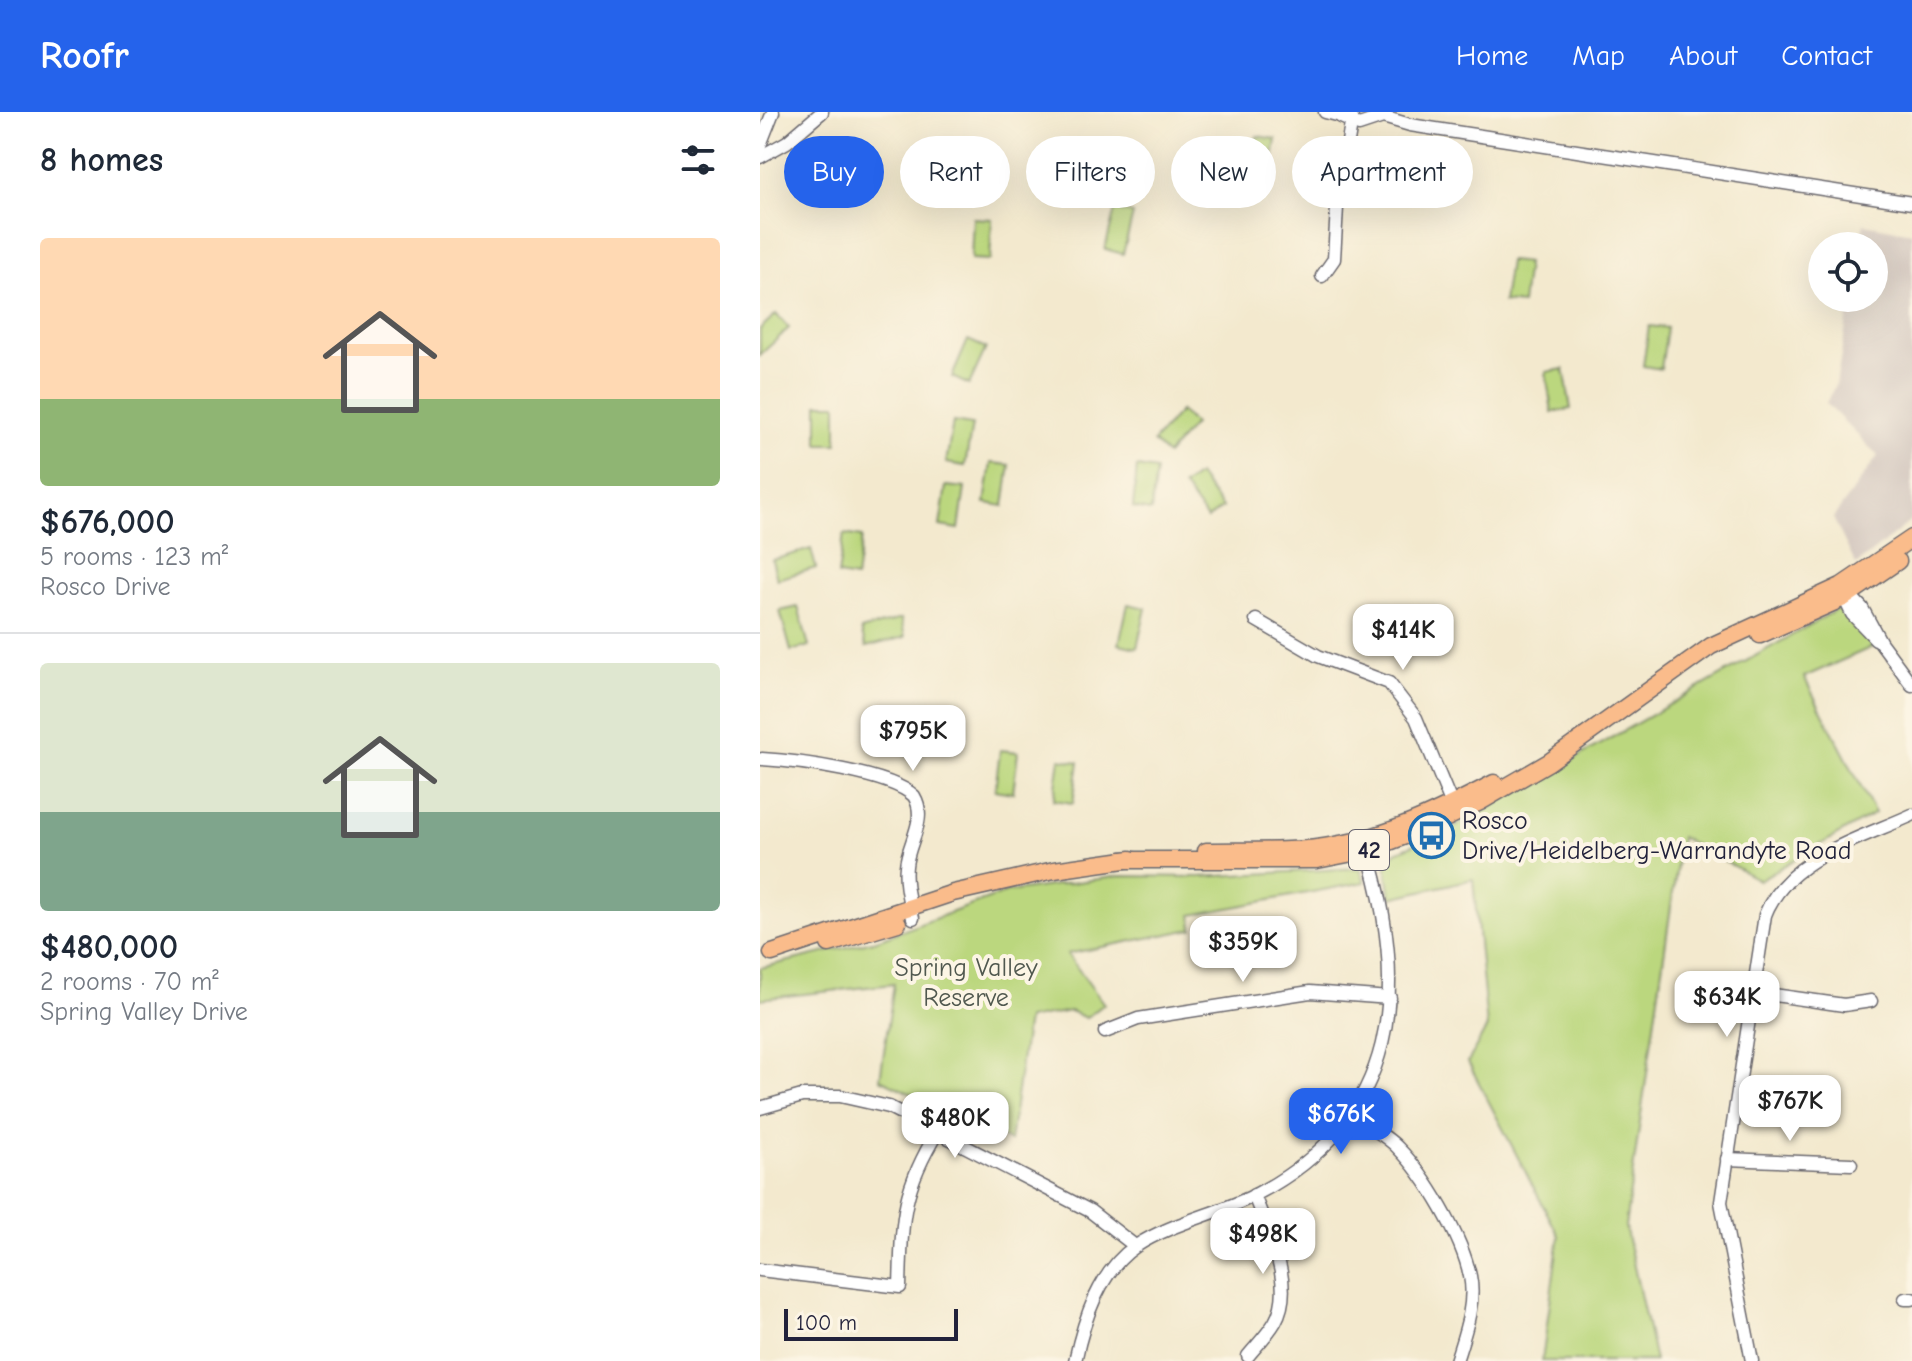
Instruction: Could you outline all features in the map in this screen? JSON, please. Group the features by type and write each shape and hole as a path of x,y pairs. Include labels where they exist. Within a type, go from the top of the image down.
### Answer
{"main road":[{"name":"42","path":"1845,593 1912,538"},
{"name":"42","path":"766,954 852,938 994,884 1121,860 1294,861 1366,844 1454,810 1538,769 1655,686 1845,593 1912,550"}],"street":[{"path":"760,145 773,112"},
{"path":"760,157 787,142 822,112"},
{"path":"1325,112 1348,120 1390,115 1912,203"},
{"path":"1348,120 1374,112"},
{"path":"1322,276 1334,259 1348,120"},
{"path":"1845,593 1912,685"},
{"path":"1256,620 1318,656 1389,683 1416,718 1454,810"},
{"path":"762,759 822,765 895,785 914,796 920,816 905,868 912,913"},
{"path":"1752,1361 1721,1202 1765,915 1784,881 1797,870 1912,815"},
{"path":"1075,1361 1084,1320 1104,1282 1135,1246 1254,1195 1329,1142 1353,1116 1374,1071 1384,1038 1390,998 1387,926 1366,844"},
{"path":"1105,1032 1138,1019 1310,992 1390,998"},
{"path":"1753,992 1844,1005 1871,1001"},
{"path":"760,1108 802,1096 840,1096 889,1107 1090,1211 1135,1246"},
{"path":"1353,1116 1398,1147 1425,1182 1451,1228 1471,1278 1468,1321 1456,1361"},
{"path":"760,1270 900,1287 902,1223 907,1190 916,1167 938,1131"},
{"path":"1727,1159 1851,1164"},
{"path":"1248,1356 1277,1320 1283,1291 1282,1275 1254,1195"}],"shaded area":[{"path":"1864,224 1912,233 1912,520 1856,565 1833,518 1878,456 1826,403 1836,384 1849,312 1888,312 1888,232 1863,232"}],"green space":[{"path":"1115,210 1133,214 1123,254 1105,249"},
{"path":"973,218 992,219 990,260 971,259"},
{"path":"1509,261 1527,263 1522,304 1503,302"},
{"path":"776,314 789,328 760,355 760,329"},
{"path":"1649,326 1667,328 1661,369 1643,366"},
{"path":"968,340 986,348 969,385 952,377"},
{"path":"1564,369 1571,409 1552,412 1546,372"},
{"path":"818,404 837,404 837,444 818,444"},
{"path":"1180,411 1194,424 1167,455 1153,442"},
{"path":"953,422 972,425 965,466 946,463"},
{"path":"991,463 1010,465 1004,506 985,503"},
{"path":"1137,467 1156,470 1151,511 1133,508"},
{"path":"1198,475 1222,508 1207,519 1183,486"},
{"path":"946,486 965,488 959,529 940,526"},
{"path":"844,534 862,537 856,578 838,575"},
{"path":"811,549 816,568 777,579 772,560"},
{"path":"1128,604 1146,608 1137,648 1119,644"},
{"path":"798,607 809,646 791,651 780,611"},
{"path":"1838,609 1875,646 1804,677 1875,813 1759,880 1681,837 1625,1226 1655,1361 1542,1361 1559,1236 1468,1062 1487,1027 1473,879 1391,898 1386,864 1396,852 1456,826"},
{"path":"901,619 905,637 866,647 861,630"},
{"path":"1000,750 1018,752 1013,793 995,790"},
{"path":"1060,759 1079,762 1073,803 1054,800"},
{"name":"Spring Valley Reserve","path":"1360,868 1365,882 1192,915 1193,929 1067,954 1104,1004 1086,1018 1070,1011 1027,1019 1010,1141 880,1079 894,984 760,999 760,968 877,940 1007,892 1120,876 1199,877"}],"place":[{"name":"Rosco Drive/Heidelberg-Warrandyte Road","path":"1431,836"}]}
